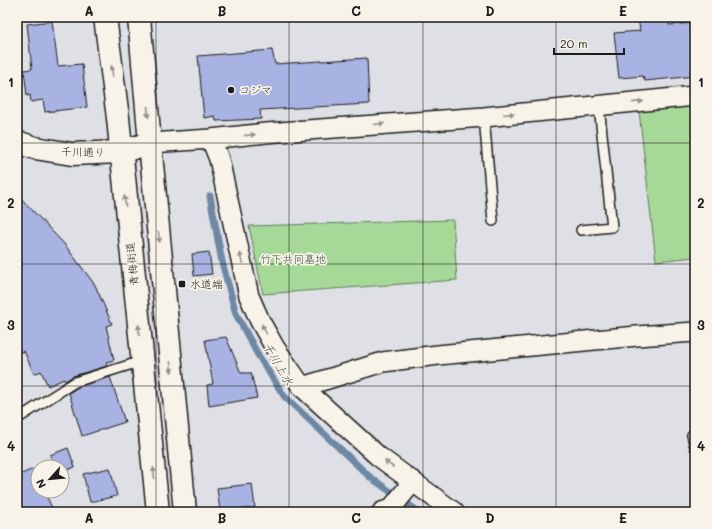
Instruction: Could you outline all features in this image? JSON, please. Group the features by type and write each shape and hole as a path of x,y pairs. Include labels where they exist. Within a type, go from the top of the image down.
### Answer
{"main road":[{"name":"青梅街道","path":"105,17 118,118 120,152 158,512"},
{"path":"139,17 185,512"},
{"name":"千川通り","path":"17,142 35,148 72,154 120,152 150,143"}],"street":[{"path":"150,143 484,117 695,96"},
{"path":"211,139 219,159 250,296 260,321 274,348 302,387 410,485 454,512"},
{"path":"302,387 383,362 637,336 695,332"},
{"path":"386,511 410,485"}],"lane":[{"path":"581,230 612,227 599,106"},
{"path":"484,117 493,222"},
{"path":"17,419 75,382 142,361"},
{"path":"692,435 695,447"}],"green space":[{"path":"695,106 695,257 656,261 639,111"},
{"name":"竹下共同墓地","path":"453,220 457,280 263,294 249,226"}],"building":[{"path":"638,17 668,17 669,25 695,23 695,76 645,81 643,76 619,78 614,33 640,31"},
{"path":"52,21 58,66 82,64 87,107 45,112 43,100 31,102 30,95 27,96 24,70 32,69 27,24"},
{"path":"272,50 275,64 367,58 369,104 260,110 261,119 216,121 215,116 204,118 198,56"},
{"path":"17,194 65,245 95,285 112,324 106,326 114,360 106,362 107,366 73,376 65,381 64,379 48,386 41,371 34,374 24,351 17,353"},
{"path":"209,252 212,274 194,276 192,254"},
{"path":"226,337 241,373 251,373 257,398 209,406 207,385 213,384 205,340"},
{"path":"110,377 125,422 82,436 69,393 78,387"},
{"path":"68,448 75,467 70,469 70,459 51,459 50,455"},
{"path":"110,468 117,496 90,502 83,474"},
{"path":"30,470 30,499 48,499 54,512 17,512 17,476"},
{"path":"252,484 255,508 220,511 217,488"}],"waterway":[{"name":"千川上水","path":"210,196 222,262 236,314 258,355 284,396 370,477 419,512"}],"place":[{"name":"コジマ","path":"231,90"},
{"name":"水道端","path":"182,284"}]}
